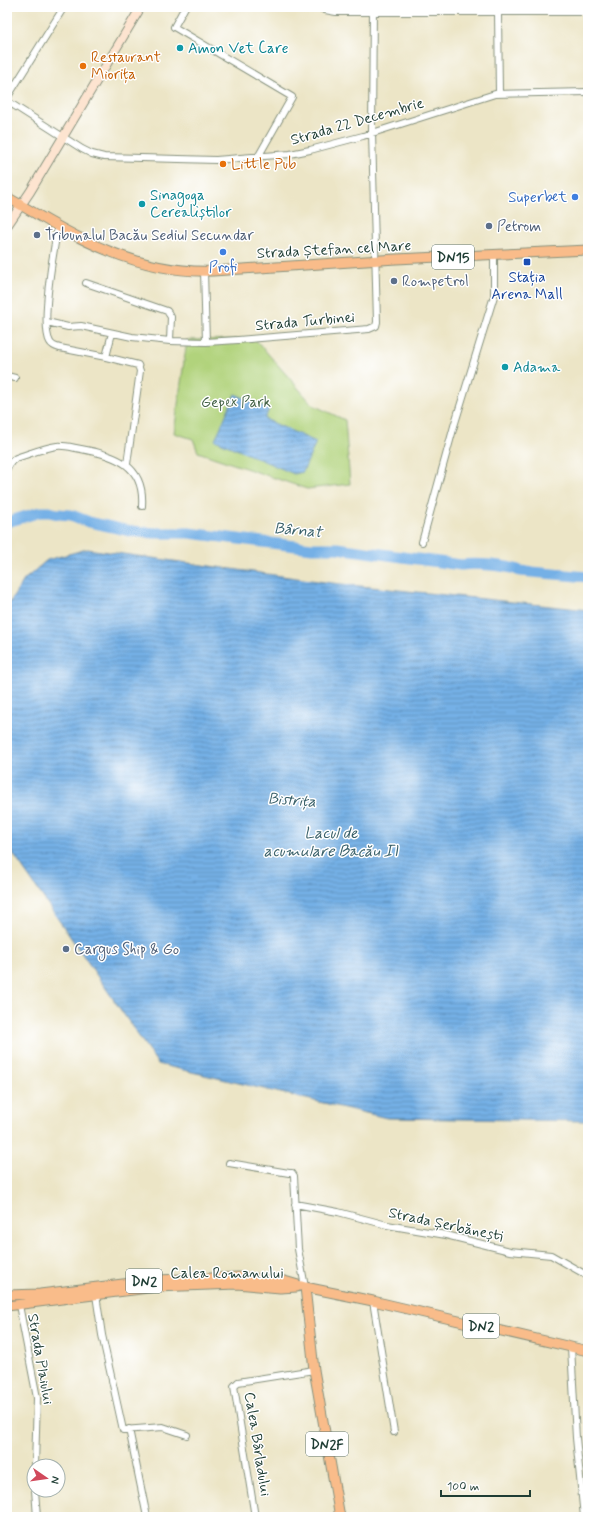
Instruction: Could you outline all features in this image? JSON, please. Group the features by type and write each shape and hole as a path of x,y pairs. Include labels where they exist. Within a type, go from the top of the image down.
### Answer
{"main road":[{"path":"7,226 63,137 141,7"},
{"name":"DN15","path":"7,197 21,205"},
{"name":"Strada Ștefan cel Mare","path":"21,205 93,245 130,260 168,268 204,271 377,260 588,250"},
{"name":"Calea Romanului","path":"7,1306 18,1300 40,1294 156,1280 238,1277 281,1280 304,1287 373,1301 588,1351"},
{"name":"Calea Romanului","path":"7,1295 18,1300 96,1295 156,1287 237,1284 280,1288 304,1287"},
{"name":"DN2F","path":"304,1287 314,1370 340,1517"}],"street":[{"path":"7,98 64,7"},
{"path":"186,7 174,27 292,97 258,157"},
{"path":"318,7 336,12 373,10 588,12"},
{"path":"373,10 372,132 377,260"},
{"path":"498,12 499,93"},
{"name":"Strada 22 Decembrie","path":"7,101 92,154 104,157 216,160 306,151 499,93 588,92"},
{"path":"58,226 48,290 47,322 49,341 54,346 138,365 140,371 126,464"},
{"path":"422,542 454,426 494,296 494,255"},
{"name":"Strada Turbinei","path":"47,322 68,327 81,326 132,337 170,341 206,342 362,329 376,326 378,322 377,260"},
{"path":"204,271 206,342"},
{"path":"86,283 167,311 171,317 170,341"},
{"path":"106,357 112,333"},
{"path":"7,376 14,378"},
{"path":"7,469 11,462 16,458 58,445 108,456 126,464 136,476 141,485 143,497 142,506"},
{"path":"229,1163 292,1173 294,1176 298,1249 304,1287"},
{"name":"Strada Șerbănești","path":"295,1204 338,1212 387,1225 446,1235 510,1251 551,1255 588,1276"},
{"path":"96,1295 102,1335 123,1430 163,1427 176,1430 187,1435"},
{"name":"Strada Plaiului","path":"18,1300 37,1398 35,1458"},
{"path":"373,1301 394,1432"},
{"path":"572,1347 576,1438 584,1517"},
{"name":"Calea Bârladului","path":"255,1517 234,1386 238,1382 314,1370"},
{"path":"129,1429 147,1517"},
{"path":"36,1498 37,1517"}],"green space":[{"name":"Gepex Park","path":"255,339 313,405 345,420 350,484 307,489 198,452 193,439 174,433 187,340"}],"water":[{"path":"235,394 269,409 265,419 316,442 303,472 294,474 215,440"},
{"name":"Lacul de acumulare Bacău II","path":"87,549 332,583 588,610 588,1121 387,1118 158,1064 7,845 7,607 24,580 47,560"}],"waterway":[{"name":"Bârnat","path":"7,522 40,512 49,512 71,515 89,522 130,531 189,533 312,548 337,548 461,565 491,565 508,567 520,571 588,577"}],"place":[{"name":"Amon Vet Care","path":"180,48"},
{"name":"Restaurant Miorița","path":"83,66"},
{"name":"Little Pub","path":"223,164"},
{"name":"Superbet","path":"575,197"},
{"name":"Sinagoga Cerealiștilor","path":"142,204"},
{"name":"Petrom","path":"489,226"},
{"name":"Tribunalul Bacău Sediul Secundar","path":"37,235"},
{"name":"Profi","path":"223,252"},
{"name":"Stația Arena Mall","path":"527,262"},
{"name":"Rompetrol","path":"394,281"},
{"name":"Adama","path":"505,367"},
{"name":"Cargus Ship & Go","path":"66,949"}],"water label":[{"name":"Bistrița","path":"292,799"}]}
